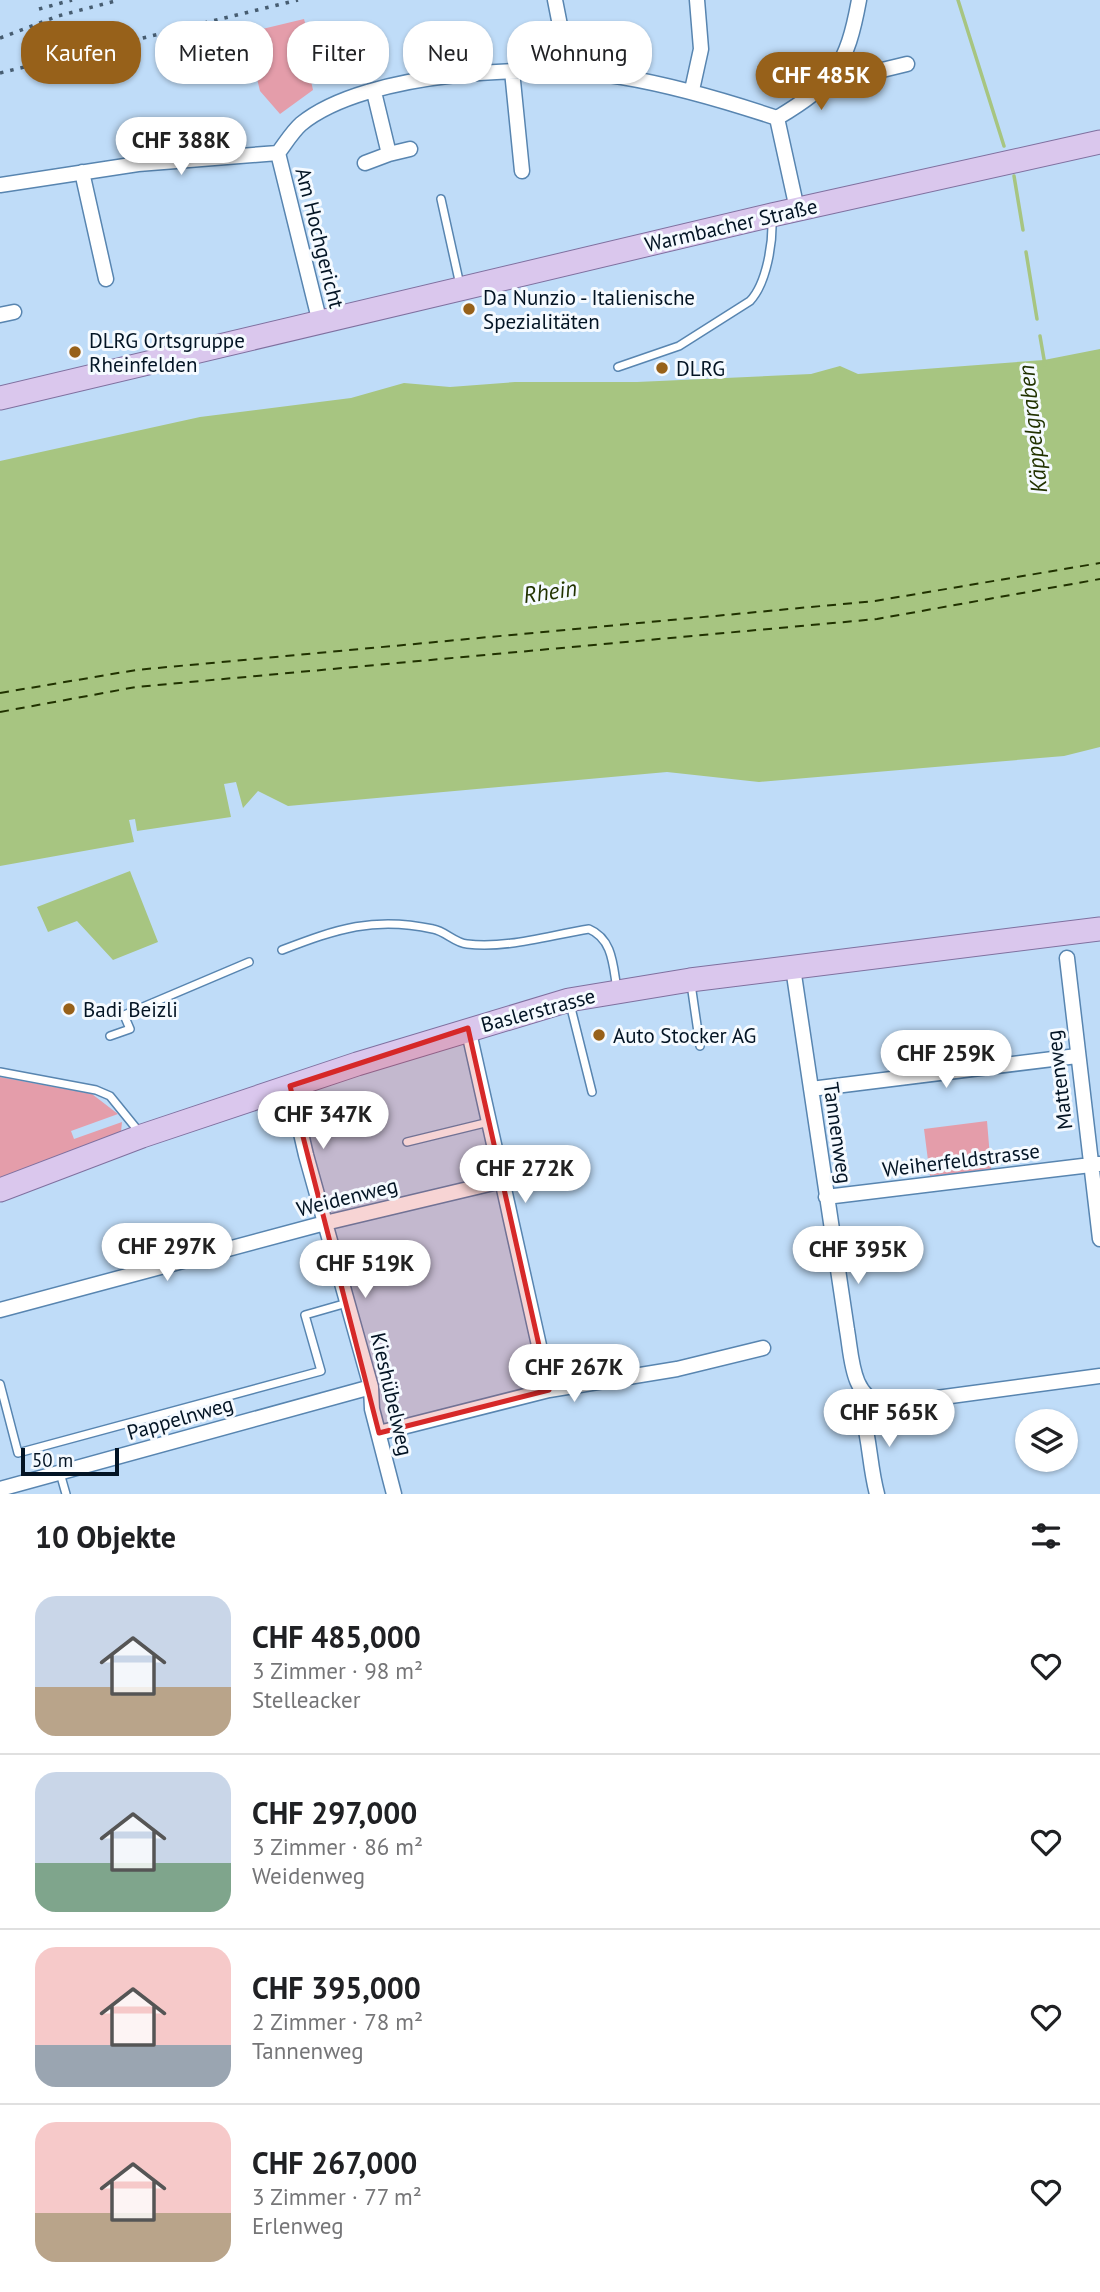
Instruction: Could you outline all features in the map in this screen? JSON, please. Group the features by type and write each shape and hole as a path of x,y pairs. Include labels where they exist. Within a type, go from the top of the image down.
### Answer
{"main road":[{"name":"Warmbacher Straße","path":"0,398 797,209 1100,142"},
{"name":"Baslerstrasse","path":"0,1190 142,1136 290,1086 468,1028 569,1000 690,979 1100,929"}],"street":[{"path":"555,0 559,21"},
{"path":"692,90 701,49 697,0"},
{"path":"797,209 777,118 813,96 837,72 853,30 859,0"},
{"path":"837,72 874,72 907,64"},
{"name":"Am Hochgericht","path":"320,323 278,153 300,125 341,101 447,76 507,71"},
{"name":"Am Hochgericht","path":"652,82 692,90 777,118"},
{"path":"513,84 522,171"},
{"path":"374,92 389,154"},
{"path":"365,163 410,149"},
{"path":"0,186 82,172 194,158 278,153"},
{"path":"82,172 106,279"},
{"name":"Mattenweg","path":"1067,958 1077,1056 1095,1165 1100,1239"},
{"name":"Tannenweg","path":"793,968 826,1198 857,1383 871,1402"},
{"path":"468,1028 550,1390"},
{"path":"811,1089 1077,1056"},
{"name":"Kieshübelweg","path":"290,1086 371,1387 394,1494"},
{"name":"Weiherfeldstrasse","path":"826,1198 1095,1165"},
{"name":"Weidenweg","path":"0,1310 325,1223 502,1181"},
{"path":"379,1433 550,1390 677,1369 763,1348"},
{"path":"877,1494 871,1468 872,1449 863,1417 871,1402 884,1405 1100,1376"},
{"name":"Pappelnweg","path":"0,1489 371,1387"}],"lane":[{"path":"441,199 461,289"},
{"path":"618,366 679,346 750,302 758,293 772,231 772,215"},
{"path":"282,950 324,934 373,922 434,928 463,944 490,945 589,929 601,934 610,950 617,990"},
{"path":"110,1036 130,1029 124,1015 248,962"},
{"path":"690,979 700,1046"},
{"path":"569,1000 592,1091"},
{"path":"0,1072 96,1090 110,1096 142,1136"},
{"path":"407,1142 489,1122"},
{"path":"0,1384 18,1453 321,1371 305,1315 348,1303"},
{"path":"60,1473 66,1494"}],"highlighted area":[{"path":"468,1028 549,1390 379,1433 290,1086"}],"shaded area":[{"path":"287,23 287,84 312,84 313,90 280,114 260,91 258,84 273,84 273,26"},
{"path":"0,1077 92,1094 118,1114 71,1131 74,1139 122,1122 121,1132 0,1179"},
{"path":"987,1121 991,1169 930,1176 924,1129"}],"water":[{"name":"Rhein","path":"1100,349 1100,747 1064,756 759,782 667,772 288,806 258,791 243,808 236,782 224,784 231,817 137,831 135,819 129,820 134,842 0,866 0,461 200,417 351,398 404,383 450,387 515,382 637,382 811,374 840,366 858,374 1044,360"},
{"path":"130,871 158,942 113,960 77,921 48,932 37,907"}],"waterway":[{"name":"Käppelgraben","path":"958,0 1004,146"},
{"name":"Käppelgraben","path":"1014,176 1023,230"},
{"name":"Käppelgraben","path":"1026,252 1037,319"},
{"name":"Käppelgraben","path":"1040,336 1045,365"}],"ferry route":[{"path":"0,693 136,670 875,601 1100,563"},
{"path":"0,712 136,687 877,619 1100,579"}],"railway":[{"path":"39,9 72,0"},
{"path":"0,38 58,16 119,0"},
{"path":"0,73 298,0"}],"place":[{"name":"Da Nunzio - Italienische Spezialitäten","path":"469,309"},
{"name":"DLRG Ortsgruppe Rheinfelden","path":"75,352"},
{"name":"DLRG","path":"662,368"},
{"name":"Badi Beizli","path":"69,1009"},
{"name":"Auto Stocker AG","path":"599,1035"}]}
